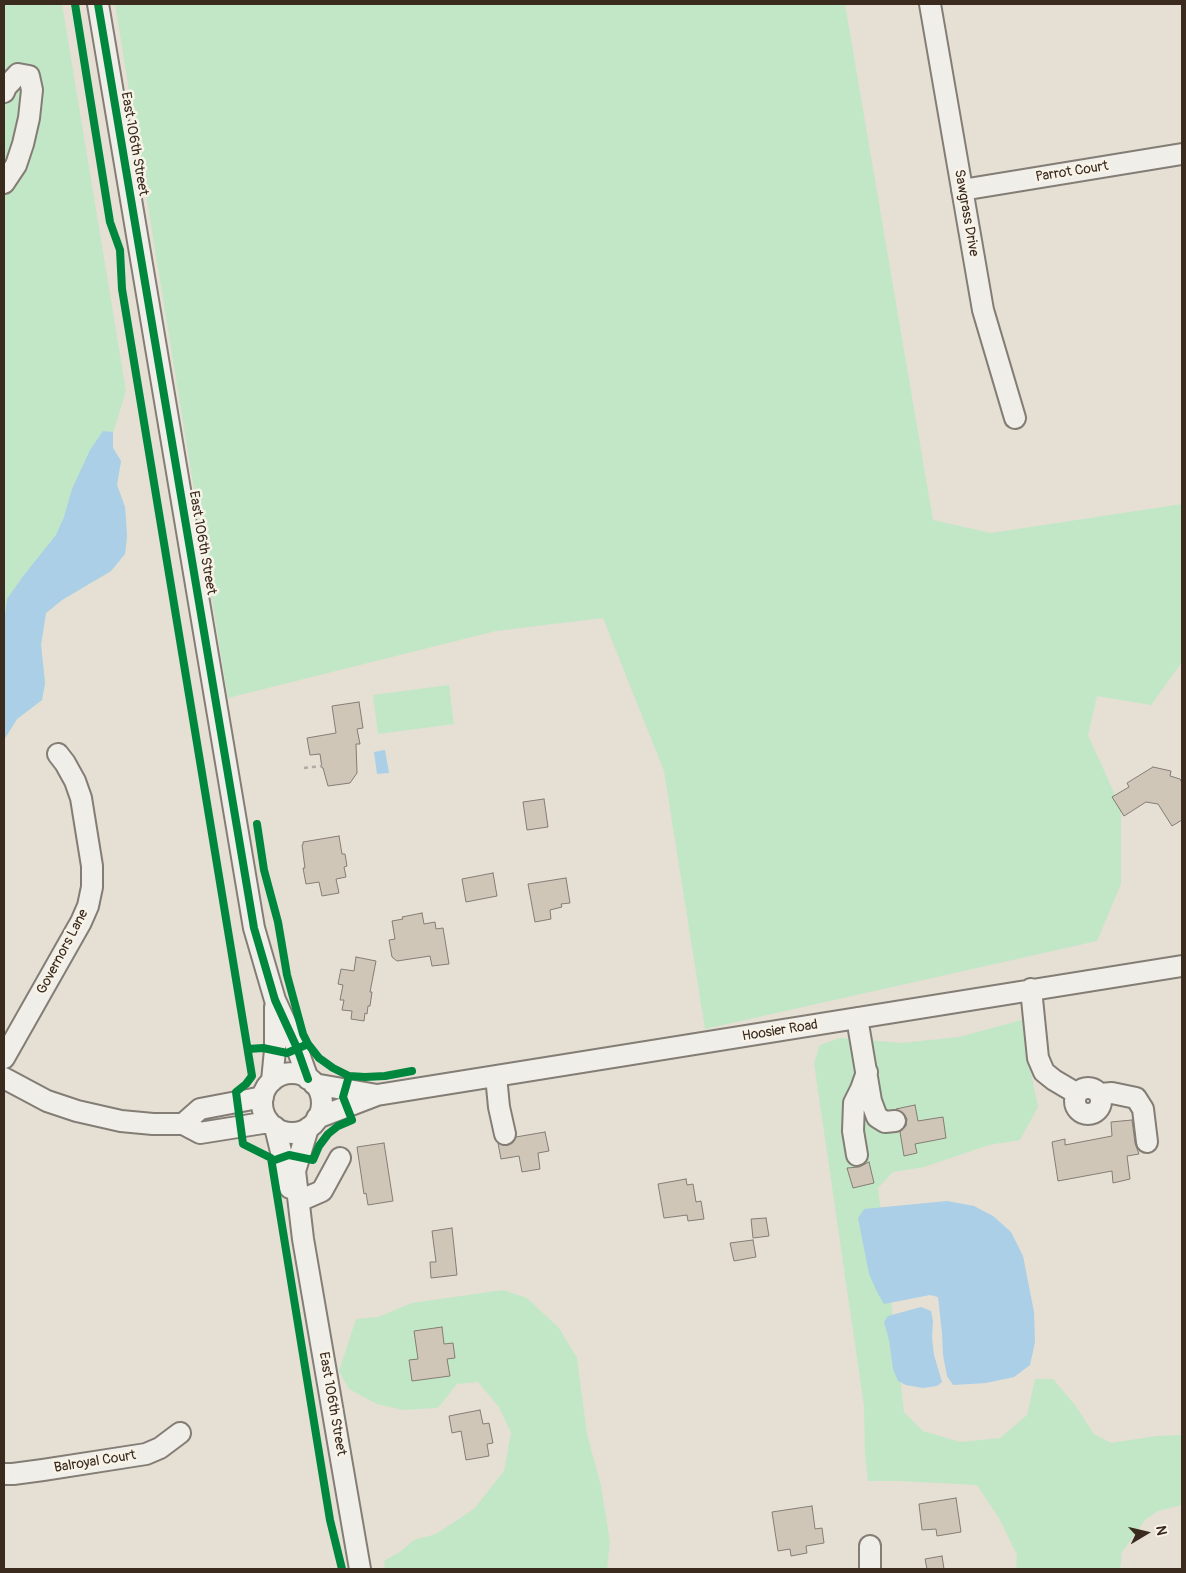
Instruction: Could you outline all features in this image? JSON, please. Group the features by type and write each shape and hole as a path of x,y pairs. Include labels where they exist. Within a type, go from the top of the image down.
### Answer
{"street":[{"name":"East 106th Street","path":"98,4 252,919 275,1000 311,1081"},
{"name":"Sawgrass Drive","path":"930,4 982,310 1015,418"},
{"path":"4,92 18,74 29,76 32,90 30,118 16,165 4,184"},
{"name":"Parrot Court","path":"962,190 1182,154"},
{"name":"Governors Lane","path":"4,1058 81,922 88,906 92,887 92,866 82,798 75,781 58,754"},
{"name":"Hoosier Road","path":"312,1123 377,1095 1182,966"},
{"path":"1031,989 1038,1058 1044,1072 1076,1094 1086,1087 1096,1090 1100,1094 1112,1093 1136,1098 1143,1109 1147,1142"},
{"name":"East 106th Street","path":"267,1089 275,1050 275,1000"},
{"path":"857,1018 871,1102 877,1117 885,1122 895,1121"},
{"path":"857,1155 853,1131 853,1109 867,1072"},
{"path":"183,1124 200,1109 267,1089 278,1077 293,1073 311,1081 320,1094 320,1113 312,1123 299,1132 289,1133 280,1130 272,1124 263,1111 267,1089"},
{"path":"496,1076 499,1107 505,1134"},
{"path":"4,1078 47,1101 121,1121 183,1124 200,1133 272,1124"},
{"name":"Hoosier Road","path":"311,1081 377,1095"},
{"name":"East 106th Street","path":"312,1123 295,1171 298,1201 360,1569"},
{"name":"East 106th Street","path":"272,1124 303,1239"},
{"path":"298,1201 322,1191 340,1158"},
{"name":"Balroyal Court","path":"4,1474 146,1454 160,1448 180,1433"},
{"path":"870,1546 870,1569"}],"path":[{"path":"304,768 322,766"}],"green space":[{"path":"4,4 62,4 126,391 113,433 113,448 121,461 117,485 125,507 127,536 125,554 111,571 62,600 46,613 41,645 45,683 42,700 17,719 4,740"},
{"path":"115,4 845,4 933,520 991,533 1182,504 1182,662 1151,705 1097,696 1088,735 1121,808 1121,884 1097,941 705,1029 664,771 603,618 496,631 228,698"},
{"path":"449,685 454,724 378,734 373,695"},
{"path":"1022,1020 1038,1107 1020,1140 989,1145 924,1167 893,1172 878,1188 904,1412 923,1431 960,1442 1000,1438 1027,1415 1035,1379 1053,1379 1075,1405 1094,1434 1111,1443 1156,1436 1182,1435 1182,1505 1158,1511 1146,1519 1122,1552 1120,1569 1016,1569 1017,1555 999,1518 977,1485 868,1481 865,1454 864,1406 814,1063 820,1045 840,1038 902,1043 959,1037"},
{"path":"503,1290 527,1298 559,1328 577,1358 587,1434 601,1486 610,1542 607,1569 384,1569 385,1560 400,1552 414,1540 436,1534 474,1509 504,1471 511,1433 499,1407 478,1382 457,1384 438,1408 403,1410 377,1404 349,1389 339,1371 356,1319 378,1317 412,1303"}],"water":[{"path":"103,431 113,432 113,448 121,461 117,485 125,507 127,536 125,554 111,571 62,600 46,613 41,645 45,683 42,700 17,719 4,740 4,622 7,599 56,535 64,517 72,489 90,450"},
{"path":"385,750 389,773 377,774 374,752"},
{"path":"947,1201 974,1206 993,1216 1011,1232 1023,1256 1034,1312 1035,1342 1030,1365 1014,1377 986,1383 953,1385 947,1376 943,1355 938,1297 930,1295 884,1304 869,1274 858,1218 864,1209"},
{"path":"921,1307 931,1311 934,1355 942,1382 937,1386 923,1388 906,1385 898,1381 893,1369 889,1340 884,1322 888,1316"}],"building":[{"path":"359,702 363,728 357,729 360,744 356,744 357,773 350,783 328,786 320,754 310,755 307,738 336,733 332,706"},
{"path":"1153,767 1171,771 1170,776 1180,779 1182,783 1182,820 1172,826 1158,804 1146,802 1124,816 1112,797 1129,787 1127,783"},
{"path":"544,799 548,827 527,830 523,802"},
{"path":"339,836 342,854 345,854 347,866 344,867 346,877 336,879 339,893 322,896 319,882 306,884 302,845 303,842"},
{"path":"493,873 497,896 466,902 462,879"},
{"path":"566,878 570,903 561,904 562,907 550,910 551,919 535,922 528,884"},
{"path":"422,913 424,924 435,922 436,929 443,928 449,964 432,966 430,956 397,961 392,957 389,940 395,939 392,921"},
{"path":"356,957 376,961 370,992 372,992 370,1006 368,1006 367,1014 365,1013 364,1021 351,1019 352,1011 342,1010 344,1000 340,1000 343,985 338,984 341,969 354,971"},
{"path":"915,1105 918,1121 943,1117 946,1138 915,1144 917,1153 904,1156 900,1132 906,1126 907,1119 904,1114 896,1109"},
{"path":"1132,1120 1135,1143 1139,1154 1127,1156 1130,1179 1113,1183 1112,1171 1058,1181 1052,1142 1065,1139 1065,1145 1112,1136 1111,1122"},
{"path":"545,1132 549,1151 538,1153 540,1169 522,1172 519,1156 501,1159 498,1143 508,1145 516,1137"},
{"path":"384,1143 393,1201 368,1205 366,1193 364,1194 357,1147"},
{"path":"869,1162 874,1183 853,1188 847,1168 859,1167"},
{"path":"686,1179 687,1185 693,1184 696,1202 701,1201 704,1219 688,1221 687,1215 664,1218 658,1184"},
{"path":"766,1218 769,1236 753,1238 751,1219"},
{"path":"452,1228 457,1275 431,1278 430,1262 436,1262 432,1231"},
{"path":"753,1240 756,1257 734,1261 730,1243"},
{"path":"442,1327 444,1344 453,1343 455,1358 447,1359 450,1376 412,1381 409,1360 418,1359 414,1331"},
{"path":"480,1410 483,1424 489,1423 493,1443 487,1444 489,1456 466,1460 461,1431 452,1433 449,1416"},
{"path":"956,1498 961,1532 937,1536 936,1529 922,1530 919,1504"},
{"path":"812,1506 815,1529 822,1528 824,1543 806,1546 807,1553 791,1556 790,1549 778,1551 772,1512"},
{"path":"942,1556 944,1569 927,1569 925,1559"}],"cycle path":[{"path":"75,4 110,222 120,250 122,289 252,1076 236,1092 243,1144 271,1158 330,1520 342,1569"},
{"path":"98,4 254,928 275,1000 297,1048 308,1079"},
{"path":"257,824 264,870 278,922 287,975 303,1034 308,1044"},
{"path":"248,1049 263,1048 287,1053 308,1044 319,1058 349,1076 343,1097 352,1120 338,1126 328,1134 319,1146 313,1160 289,1155 272,1161"},
{"path":"349,1076 385,1076 412,1071"}]}
